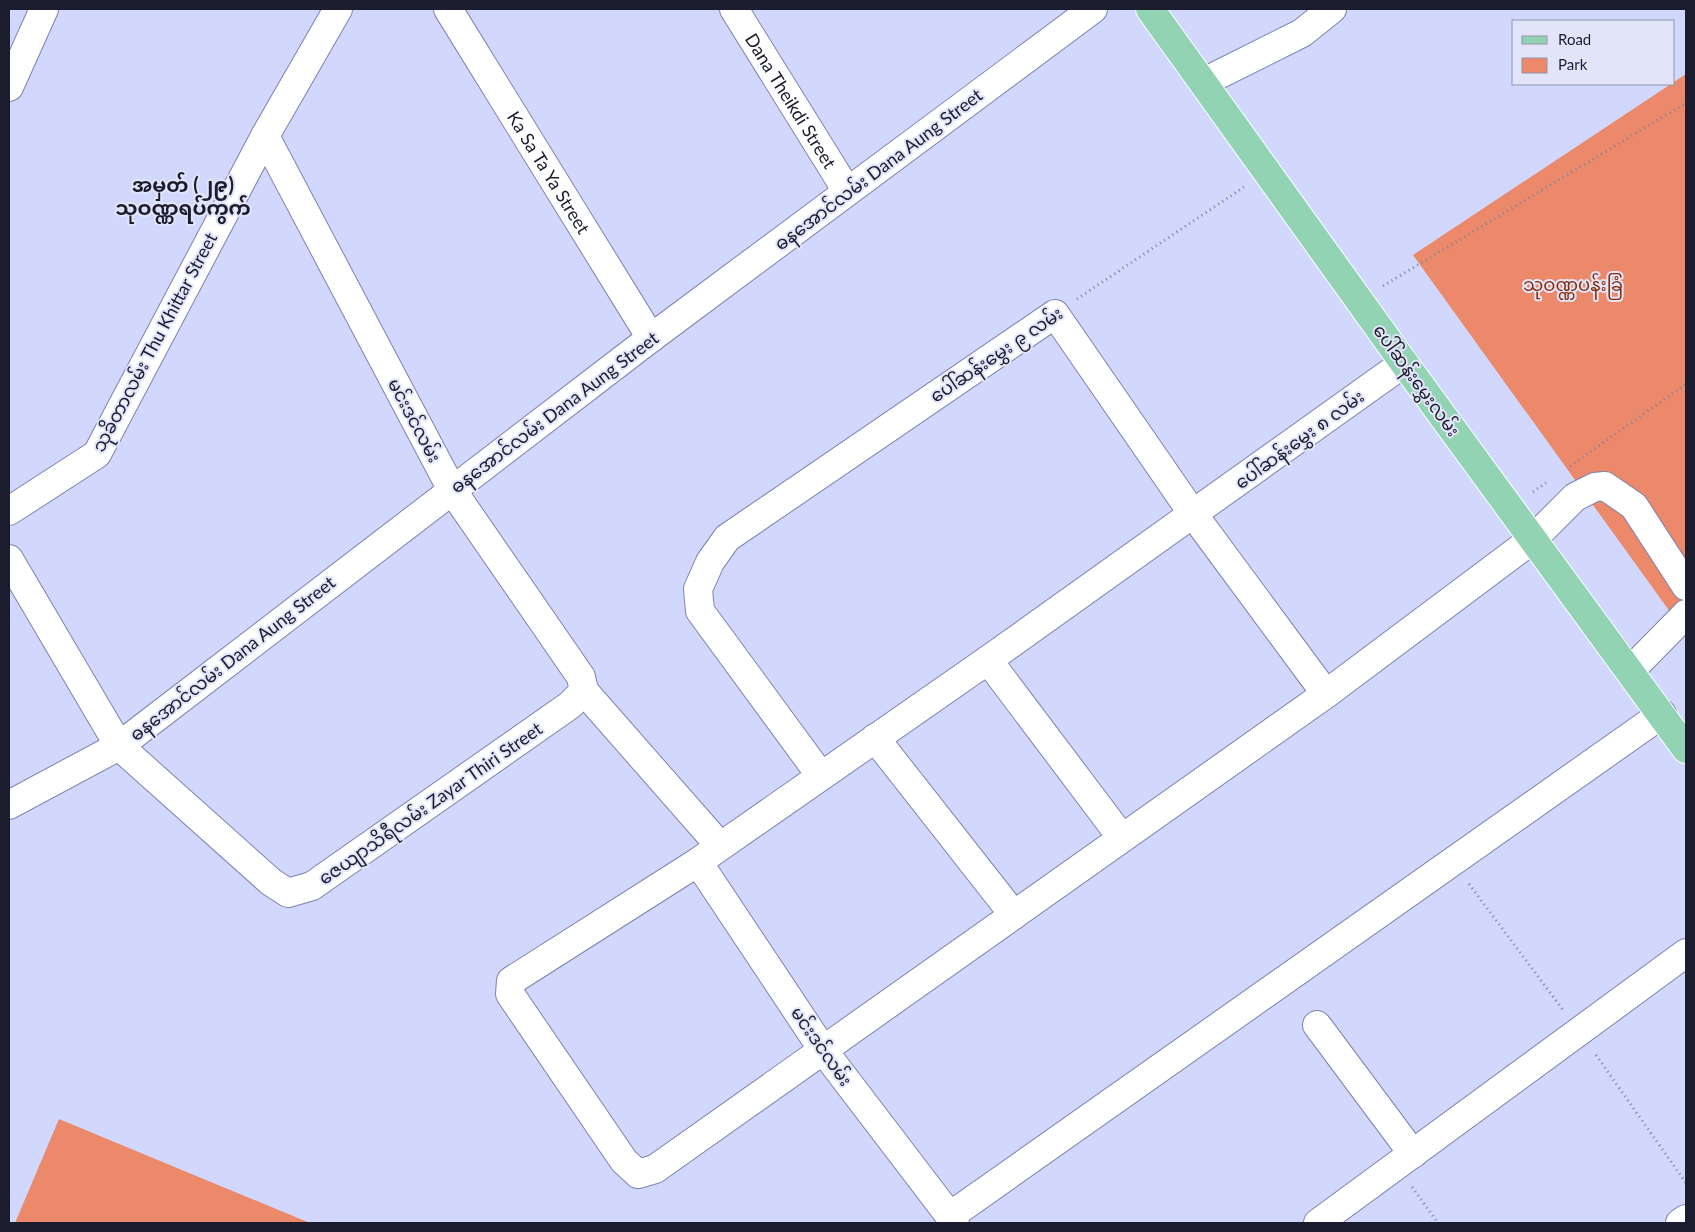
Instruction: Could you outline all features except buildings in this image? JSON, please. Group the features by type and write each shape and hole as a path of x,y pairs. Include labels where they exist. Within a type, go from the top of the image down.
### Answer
{"main road":[{"name":"ပေါ်ဆန်းမွှေးလမ်း","path":"1150,9 1404,364 1686,749"}],"street":[{"path":"9,87 44,9"},
{"name":"သုခိတာလမ်း Thu Khittar Street","path":"9,511 97,454 265,136 338,9"},
{"name":"Ka Sa Ta Ya Street","path":"448,9 651,338"},
{"name":"Dana Theikdi Street","path":"734,9 847,192"},
{"name":"ဓနအောင်လမ်း Dana Aung Street","path":"9,805 119,746 651,338 1093,9"},
{"path":"1204,82 1302,32 1332,9"},
{"name":"မင်းဒင်လမ်း","path":"265,136 452,490 582,678 584,691"},
{"path":"1055,314 1193,514 1326,694"},
{"name":"ပေါ်ဆန်းမွှေး ၉ လမ်း","path":"821,776 700,612 698,589 710,562 727,538 1055,314"},
{"name":"ပေါ်ဆန်းမွှေး ၈ လမ်း","path":"823,1050 655,1169 638,1174 624,1161 510,994 511,981 698,862 988,660 1404,364"},
{"path":"823,1050 1326,694 1533,539 1575,497 1595,487 1605,486 1634,506 1686,586"},
{"name":"ဇေယျာသိရီလမ်း Zayar Thiri Street","path":"9,559 119,746 271,882 288,893 312,886 570,705 584,691"},
{"path":"1630,671 1686,614"},
{"path":"988,660 1122,838"},
{"path":"584,691 720,846"},
{"path":"952,1220 1662,714"},
{"path":"875,738 1014,915"},
{"name":"မင်းဒင်လမ်း","path":"698,862 823,1050 952,1220"},
{"path":"1318,1223 1686,954"},
{"path":"1317,1025 1405,1160"},
{"path":"1680,1223 1686,1218"}],"path":[{"path":"1359,300 1686,103"},
{"name":"ပေါ်ဆန်းမွှေး ၉ လမ်း","path":"1055,314 1268,172"},
{"path":"1566,468 1686,384"},
{"path":"1510,508 1550,480"},
{"path":"1453,862 1580,1033 1686,1183"},
{"path":"1405,1160 1438,1223"}],"green space":[{"name":"သုဝဏ္ဏပန်းခြံ","path":"1686,74 1686,634 1413,255 1669,85 1675,85 1675,81"},
{"path":"59,1119 310,1223 15,1223"}],"district":[{"name":"အမှတ် (၂၉) သုဝဏ္ဏရပ်ကွက်","path":"183,196"}]}
